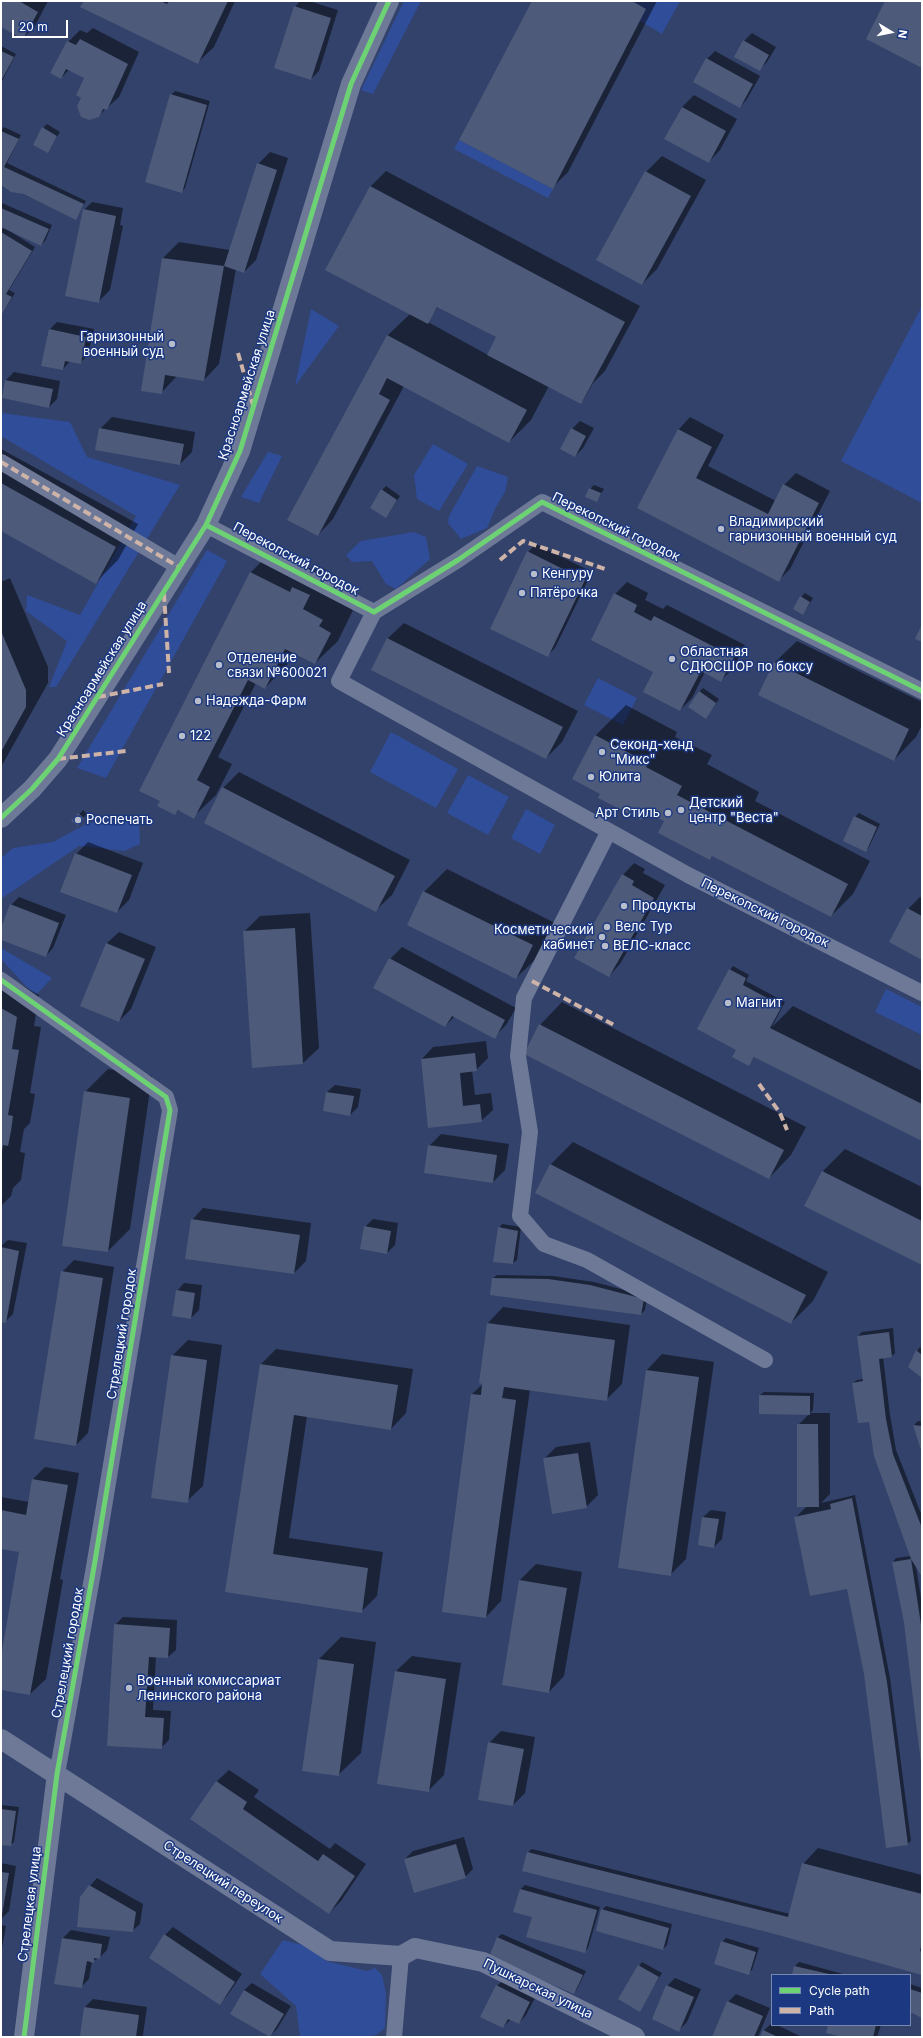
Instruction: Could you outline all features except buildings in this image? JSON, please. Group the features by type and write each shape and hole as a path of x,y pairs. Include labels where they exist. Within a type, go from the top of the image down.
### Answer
{"street":[{"name":"Красноармейская улица","path":"1,818 32,789 58,759 206,525 240,451 351,84 389,1"},
{"path":"1,462 179,567"},
{"name":"Перекопский городок","path":"922,691 542,502 458,560 374,612 339,682 688,875 922,993"},
{"name":"Перекопский городок","path":"206,525 374,612"},
{"path":"609,831 524,998 518,1056 530,1132 520,1216 544,1244 587,1260 765,1360"},
{"name":"Стрелецкий городок","path":"1,980 166,1097 170,1110 93,1574 57,1774"},
{"name":"Стрелецкий переулок","path":"1,1739 330,1951 401,1956"},
{"name":"Стрелецкая улица","path":"24,2037 57,1774"},
{"name":"Пушкарская улица","path":"401,1956 415,1948 483,1962 635,2037"},
{"path":"394,2037 401,1956"}],"shaded area":[{"path":"404,1 421,1 373,94 361,90"},
{"path":"632,1 680,1 662,34 640,21 646,9"},
{"path":"459,140 553,189 548,198 454,149"},
{"path":"922,306 922,503 841,461"},
{"path":"311,309 339,326 295,386"},
{"path":"1,413 70,422 87,457 180,485 56,687 49,687 67,641 26,611 27,595 80,615 136,516 1,436"},
{"path":"433,444 468,464 439,511 417,499 414,475"},
{"path":"268,452 282,456 259,503 241,497"},
{"path":"477,466 508,477 505,492 496,507 487,528 461,539 448,523 449,516"},
{"path":"414,532 426,537 430,559 396,589 386,584 372,561 352,562 346,555 361,541"},
{"path":"207,550 227,561 106,778 77,768"},
{"path":"598,678 637,698 623,725 584,705"},
{"path":"391,732 458,769 436,808 370,772"},
{"path":"468,775 509,797 488,835 447,813"},
{"path":"526,809 555,825 540,854 511,838"},
{"path":"139,818 140,844 124,851 79,846 1,899 1,858 13,848 53,842 88,823"},
{"path":"1,948 52,978 35,996 1,959"},
{"path":"886,989 922,1007 922,1035 875,1012"},
{"path":"283,1940 311,1947 326,1961 367,1971 375,1968 382,1975 386,1993 385,2028 376,2035 360,2037 300,2037 296,2006 260,1974"}],"marked path":[{"path":"238,353 253,405"},
{"path":"1,462 179,567"},
{"path":"500,560 523,541 608,570"},
{"path":"164,594 169,673"},
{"path":"98,697 163,684"},
{"path":"58,759 126,751"},
{"path":"532,981 616,1026"},
{"path":"759,1084 780,1113 787,1130"}],"cycle path":[{"path":"1,818 32,789 58,759 206,525 240,451 351,84 389,1"},
{"path":"206,525 374,612 458,560 542,502 922,691"},
{"path":"1,980 166,1097 170,1110 94,1567 57,1774 24,2037"}],"place":[{"name":"Гарнизонный военный суд","path":"172,344"},
{"name":"Владимирский гарнизонный военный суд","path":"721,529"},
{"name":"Кенгуру","path":"534,574"},
{"name":"Пятёрочка","path":"522,593"},
{"name":"Областная СДЮСШОР по боксу","path":"672,659"},
{"name":"Отделение связи №600021","path":"219,665"},
{"name":"Надежда-Фарм","path":"198,701"},
{"name":"122","path":"182,736"},
{"name":"Секонд-хенд \"Микс\"","path":"602,752"},
{"name":"Юлита","path":"591,777"},
{"name":"Детский центр \"Веста\"","path":"681,810"},
{"name":"Арт Стиль","path":"668,813"},
{"name":"Роспечать","path":"78,820"},
{"name":"Продукты","path":"624,906"},
{"name":"Велс Тур","path":"607,927"},
{"name":"Косметический кабинет","path":"602,937"},
{"name":"ВЕЛС-класс","path":"605,946"},
{"name":"Магнит","path":"728,1003"},
{"name":"Военный комиссариат Ленинского района","path":"129,1688"}]}
